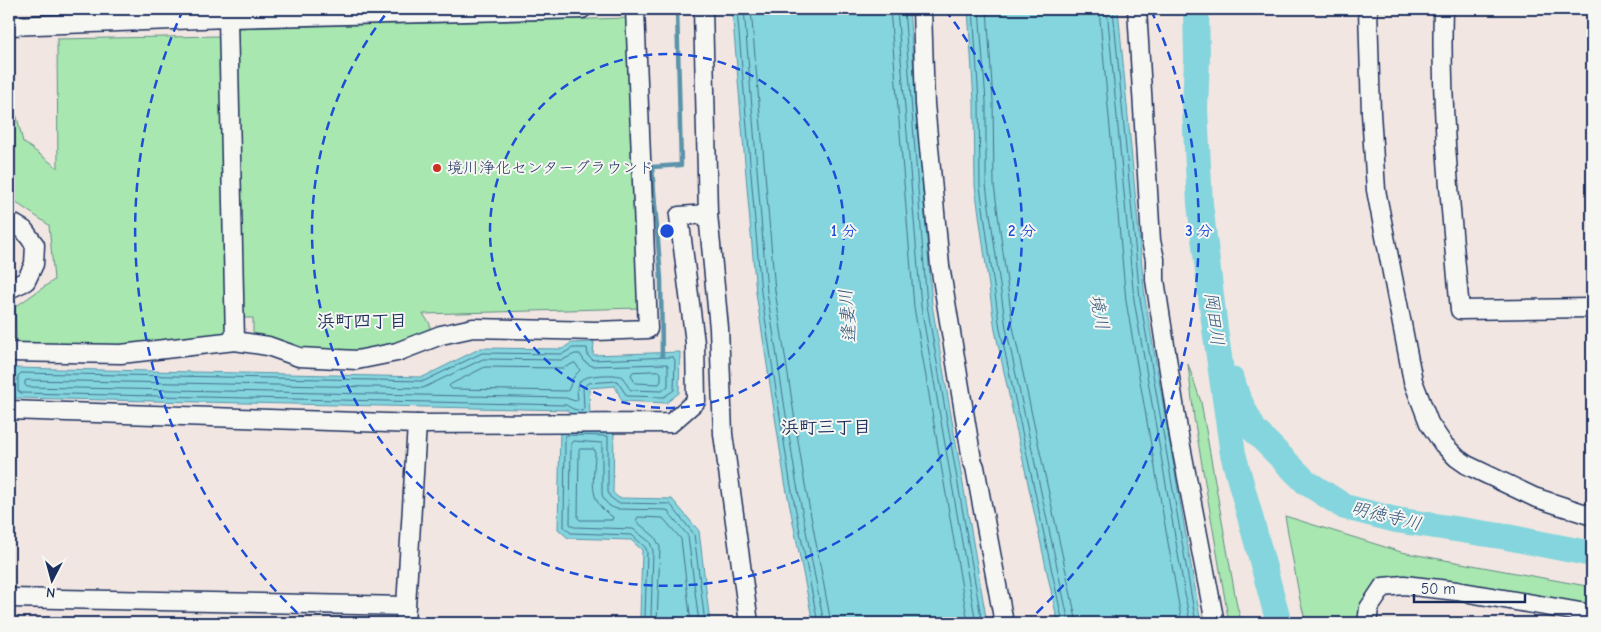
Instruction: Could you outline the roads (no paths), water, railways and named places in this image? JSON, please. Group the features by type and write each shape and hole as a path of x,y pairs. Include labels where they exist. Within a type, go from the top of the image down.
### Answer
{"street":[{"path":"9,26 228,18 582,9"},
{"path":"9,352 121,354 235,341 268,346 299,357 357,360 397,352 441,335 473,328 596,331 648,329 635,9"},
{"path":"703,9 708,214 719,328 723,434 748,623"},
{"path":"922,9 924,104 940,266 972,460 975,467 1004,623"},
{"path":"1137,9 1155,280 1179,436 1215,623"},
{"path":"1368,9 1370,113 1376,190 1413,381 1429,423 1443,444 1467,465 1534,497 1592,516"},
{"path":"1443,9 1441,62 1446,159 1460,310 1592,308"},
{"path":"228,18 235,341"},
{"path":"9,410 417,424 671,423 696,401 695,344 679,216 708,214"},
{"path":"9,221 24,230 35,245 34,264 26,281 9,289"},
{"path":"9,598 405,614 417,424"},
{"path":"1367,623 1369,608 1383,587 1404,585 1457,591 1592,614"}],"water":[{"name":"逢妻川","path":"732,9 909,9 932,305 987,623 813,623 785,482 756,293"},
{"name":"境川","path":"968,9 1118,9 1145,299 1201,623 1058,623 995,330 975,186 974,102"},
{"path":"594,342 593,355 680,352 679,393 666,403 622,401 615,386 589,388 590,417 570,414 567,410 14,398 13,368 423,377 481,348 562,349 571,343"},
{"path":"560,429 614,430 613,493 619,498 672,499 699,531 710,623 633,623 640,617 642,550 631,540 568,538 558,529"}],"waterway":[{"path":"662,356 661,279 652,167 681,165 677,9"},
{"name":"岡田川","path":"1196,9 1195,110 1200,204 1215,329 1233,454 1279,623"},
{"name":"明徳寺川","path":"1232,380 1237,396 1254,430 1306,482 1345,507 1396,520 1507,537 1592,554"}],"place":[{"name":"境川浄化センターグラウンド","path":"437,168"}],"district":[{"name":"浜町四丁目","path":"362,321"},
{"name":"浜町三丁目","path":"826,427"}]}
